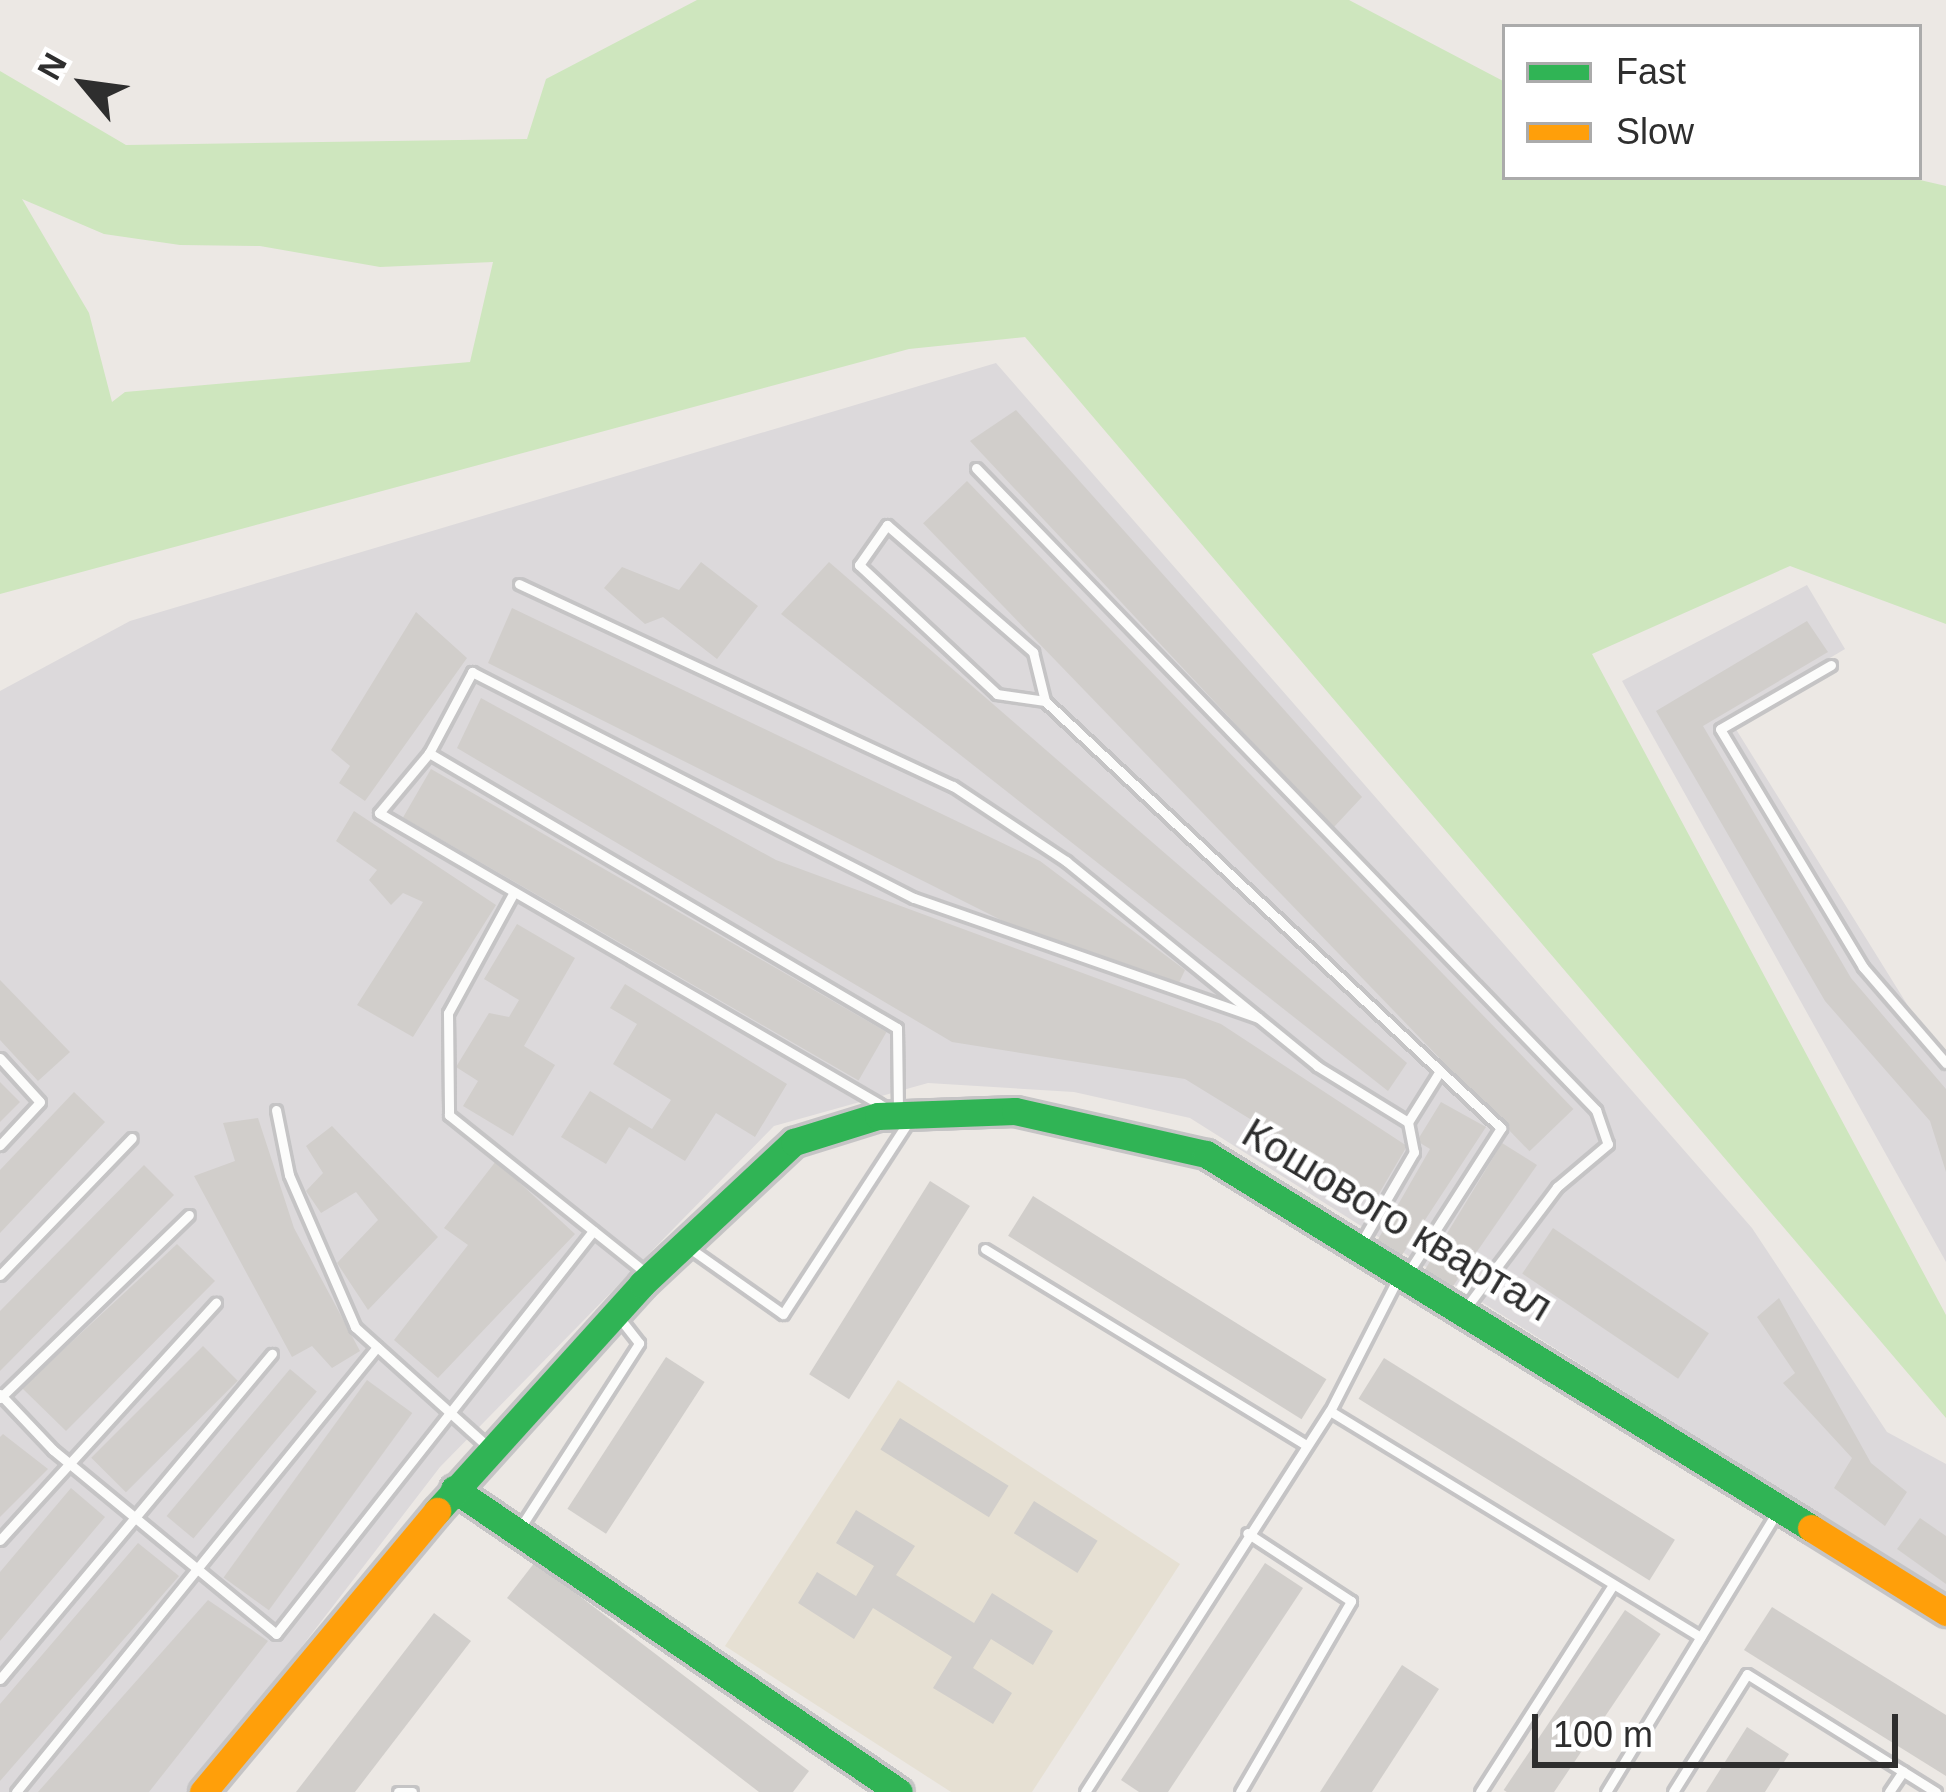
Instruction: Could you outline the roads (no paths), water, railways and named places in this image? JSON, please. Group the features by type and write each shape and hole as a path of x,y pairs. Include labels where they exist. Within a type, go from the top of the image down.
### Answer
{"street":[{"name":"Кошового квартал","path":"203,1792 454,1489 683,1244 794,1142 906,1114 1015,1111 1206,1154 1361,1243 1946,1612"},
{"path":"454,1489 899,1792"}],"lane":[{"path":"976,468 1596,1110 1608,1144 1557,1186 1465,1309"},
{"path":"1045,700 997,694 859,565 887,525 1033,652 1045,700 1501,1128 1406,1271 1330,1411 1304,1444 1085,1792"},
{"path":"519,584 953,786 1066,861 1258,1018 1408,1122"},
{"path":"1831,665 1720,729 1863,967 1946,1063"},
{"path":"906,1114 379,813 429,753 472,672 914,898 1164,993 1258,1018"},
{"path":"429,753 897,1028 906,1114 782,1314 683,1244"},
{"path":"514,892 448,1013 448,1115 650,1277"},
{"path":"0,1058 40,1102 0,1145"},
{"path":"1361,1243 1414,1152 1408,1122 1440,1071"},
{"path":"276,1110 289,1175 355,1327 491,1449"},
{"path":"0,1275 132,1138"},
{"path":"189,1215 1,1396 70,1464 276,1634 593,1232"},
{"path":"985,1249 1304,1444"},
{"path":"0,1540 216,1303"},
{"path":"517,1532 639,1343 616,1313"},
{"path":"16,1792 202,1573 377,1348"},
{"path":"0,1679 272,1354"},
{"path":"1330,1411 1700,1637"},
{"path":"1606,1792 1779,1508"},
{"path":"1240,1792 1351,1601 1247,1533"},
{"path":"1480,1792 1613,1586"},
{"path":"1673,1792 1747,1674 1936,1792"},
{"path":"1889,1792 1903,1772"},
{"path":"398,1792 412,1792"}]}
